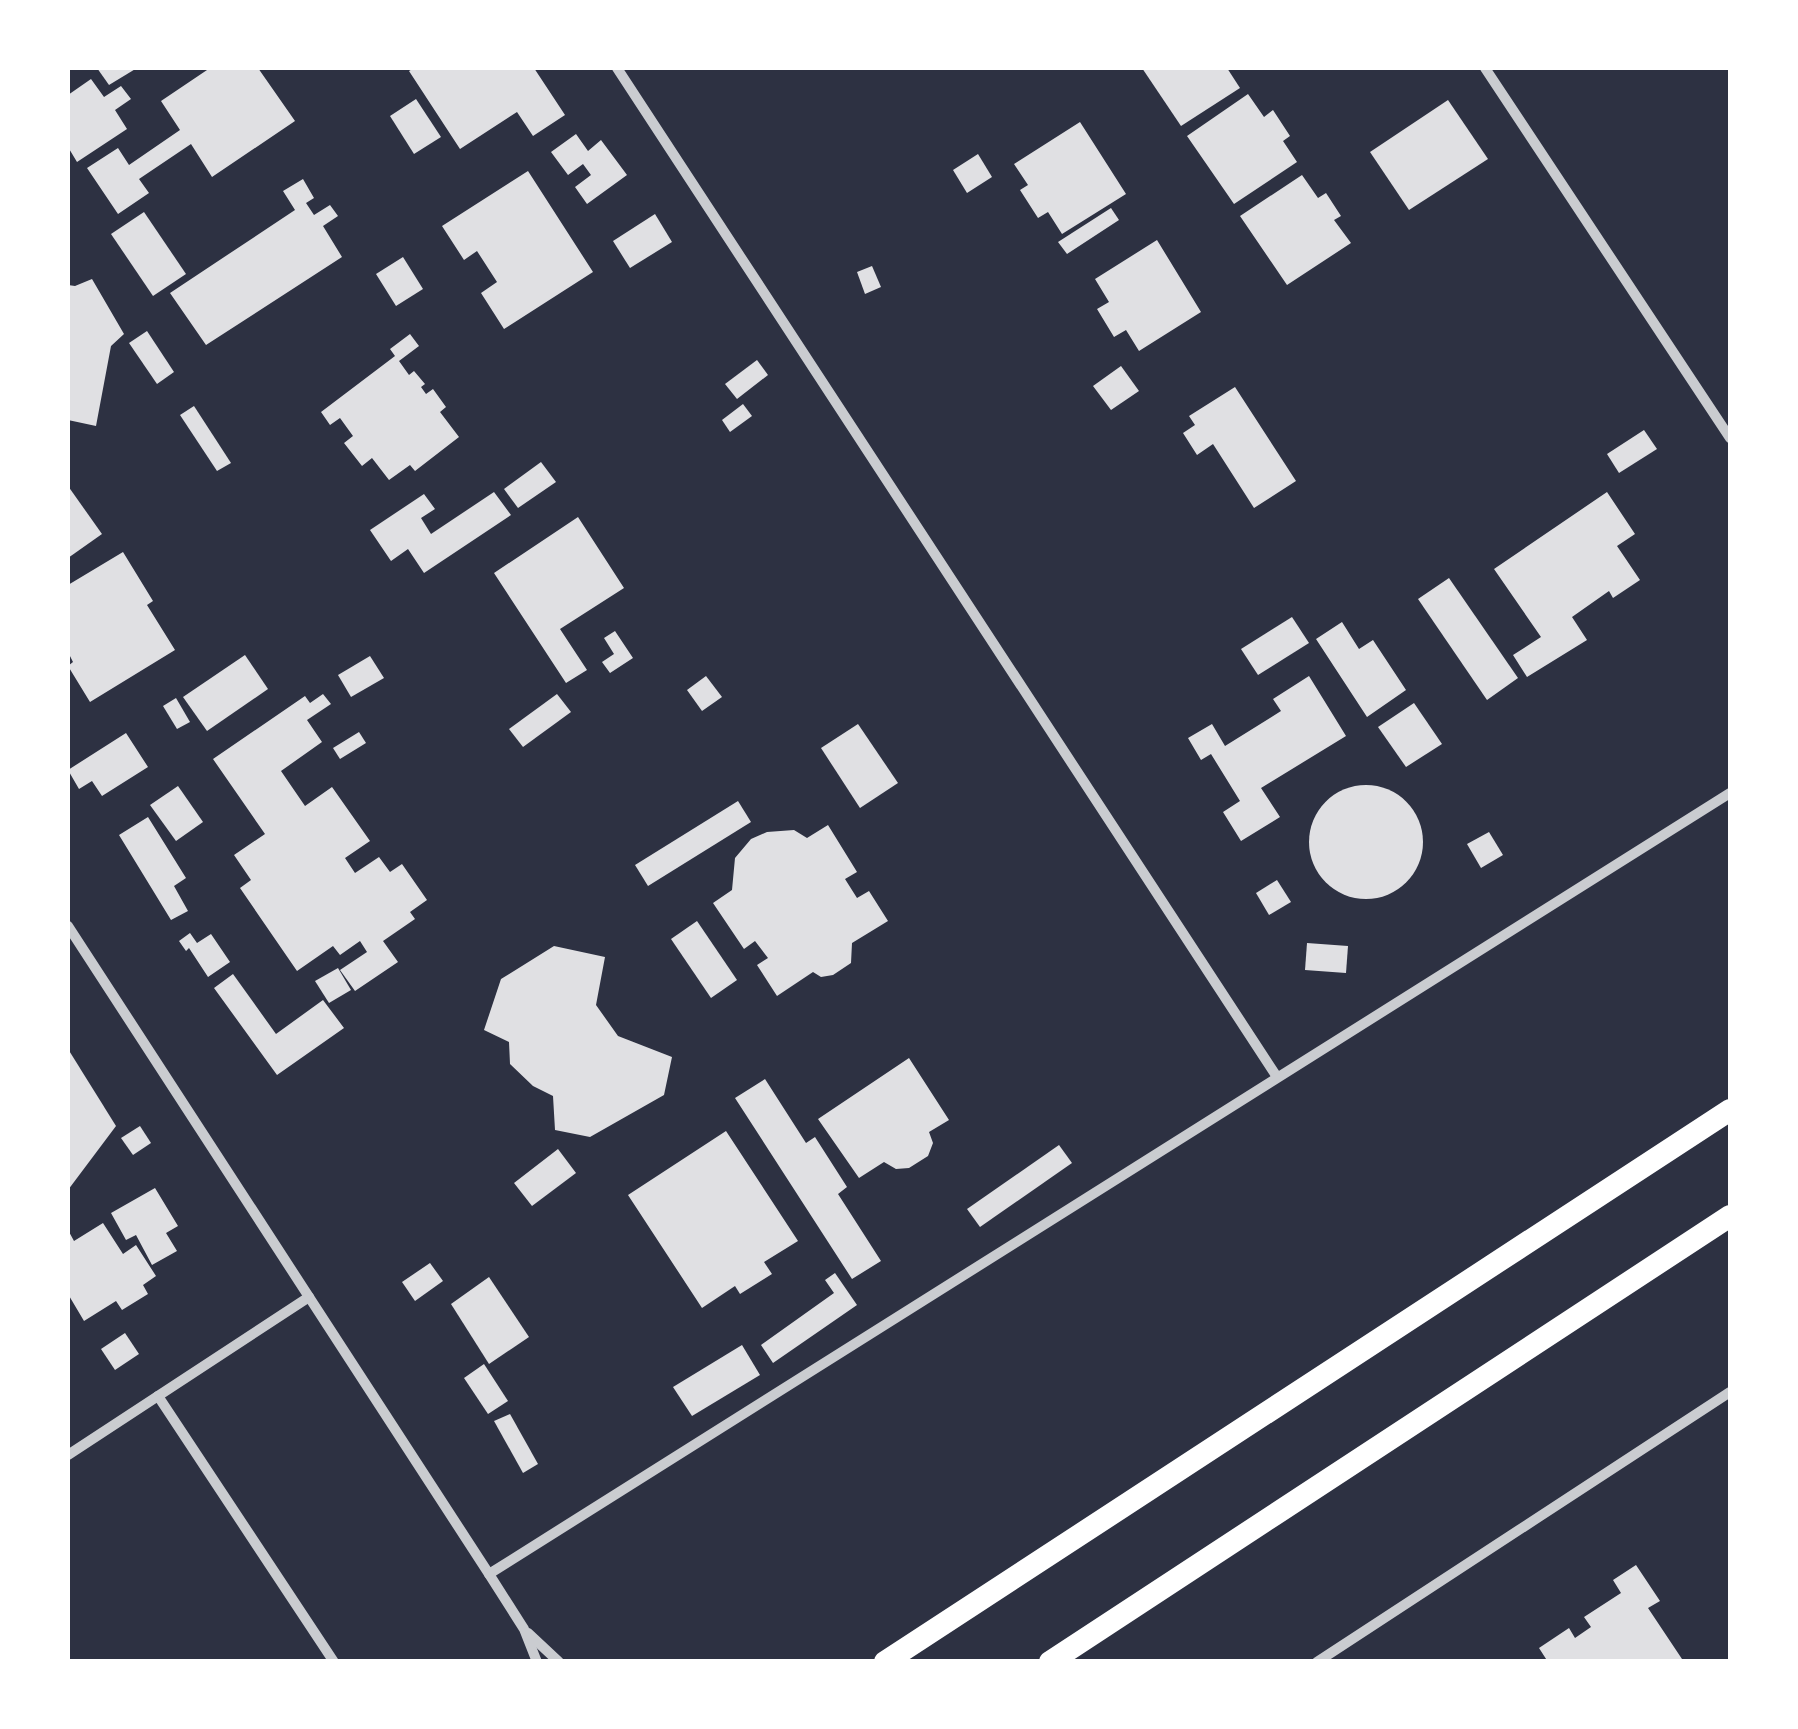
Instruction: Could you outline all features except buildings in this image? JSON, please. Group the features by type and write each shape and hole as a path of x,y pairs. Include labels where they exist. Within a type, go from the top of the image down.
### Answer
{"main road":[{"path":"885,1662 1730,1110"},
{"path":"1050,1662 1730,1216"}],"street":[{"path":"617,68 1278,1077"},
{"path":"1485,68 1730,438"},
{"path":"488,1574 1730,793"},
{"path":"68,926 524,1629 537,1662"},
{"path":"68,1455 308,1297"},
{"path":"1317,1662 1730,1392"},
{"path":"158,1396 334,1662"},
{"path":"524,1629 559,1662"}]}
